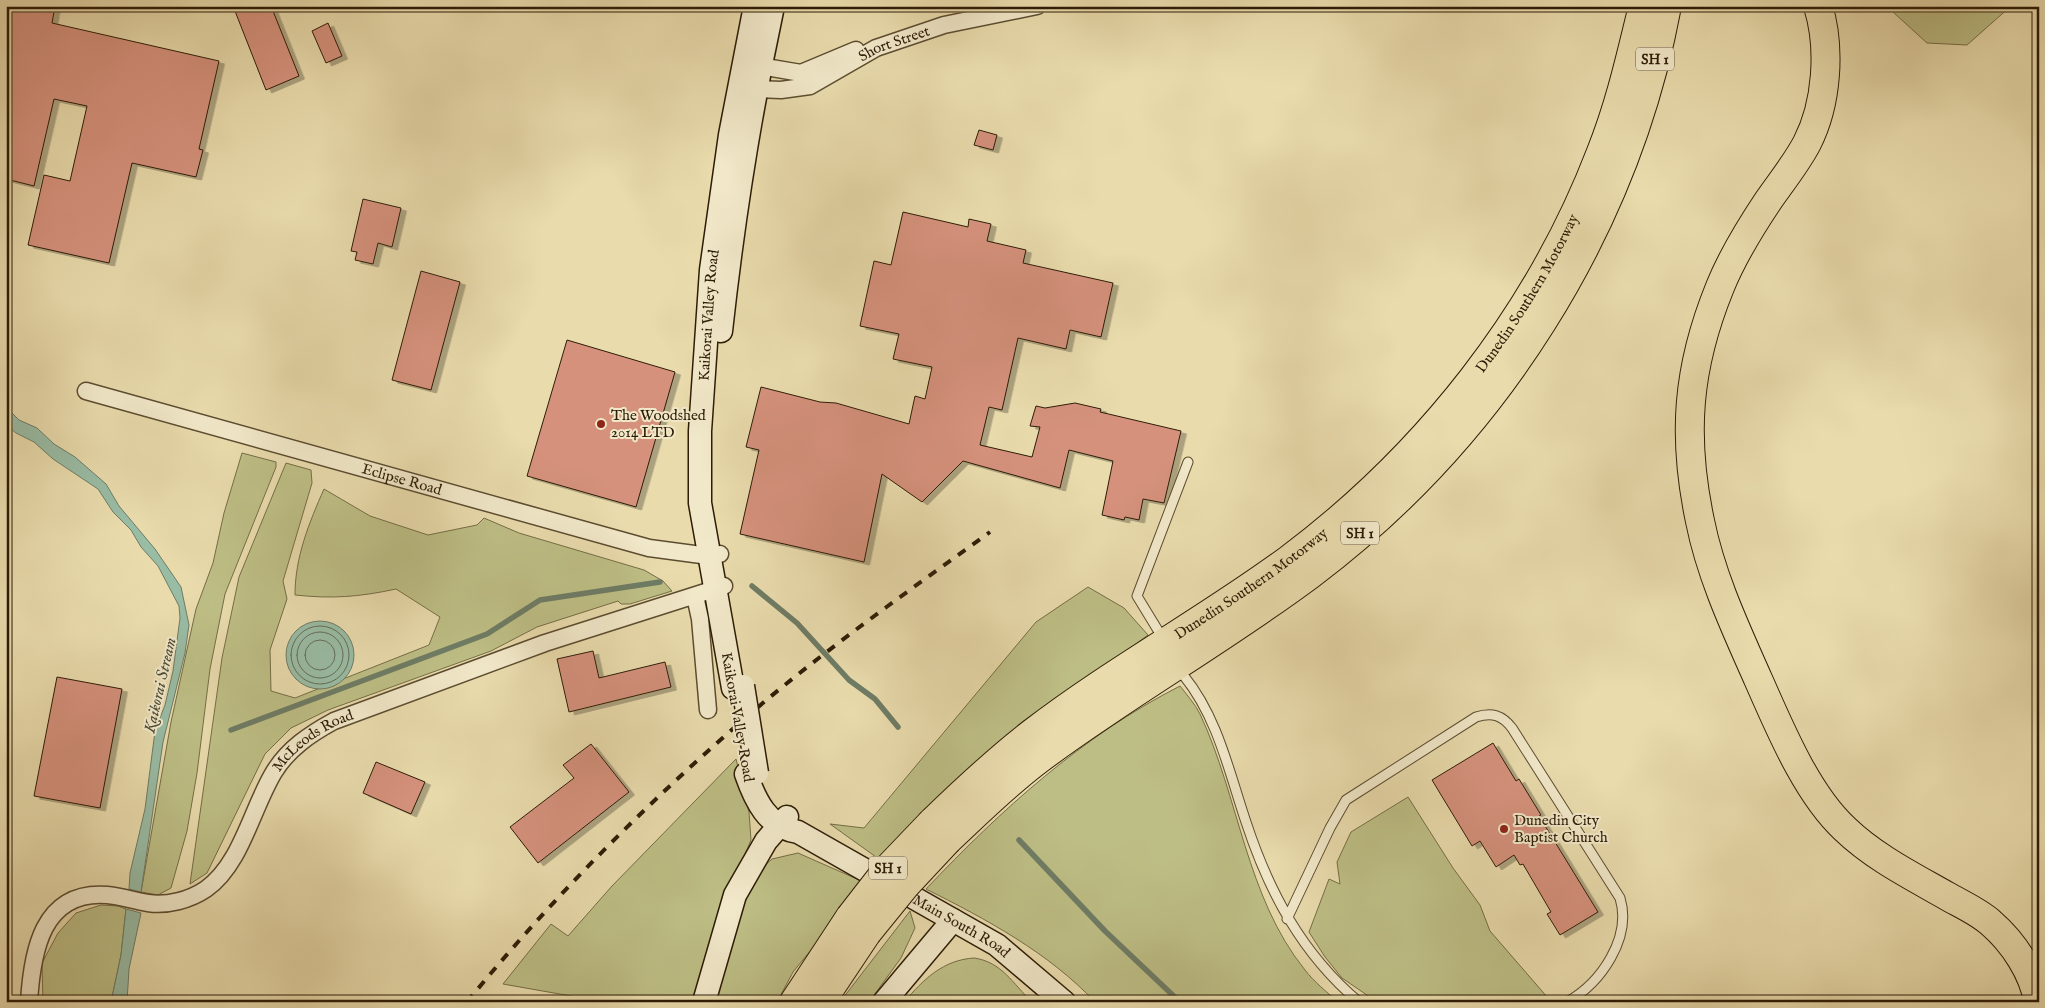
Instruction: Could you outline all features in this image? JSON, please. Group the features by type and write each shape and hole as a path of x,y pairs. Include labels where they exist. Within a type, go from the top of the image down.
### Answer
{"highway":[{"name":"Dunedin Southern Motorway","path":"794,1002 858,925 906,885 940,831 977,779 1033,732 1215,611 1304,547 1373,489 1437,423 1471,382 1529,298 1572,219 1589,184 1616,110 1643,6"},
{"name":"Dunedin Southern Motorway","path":"940,831 1094,719 1310,574 1390,506 1443,453 1526,348 1551,309 1592,233 1630,143 1661,40 1667,6"},
{"path":"1818,6 1826,56 1819,106 1808,140 1740,247 1721,285 1699,349 1692,386 1688,428 1691,476 1700,521 1709,561 1725,605 1790,748 1816,793 1844,828 1893,866 1992,923 2024,960 2038,1002"},
{"name":"Dunedin Southern Motorway","path":"821,1002 858,925"}],"main road":[{"name":"Kaikorai Valley Road","path":"755,6 731,125 711,270 700,431 700,503 721,587 758,804 788,825"},
{"name":"Kaikorai Valley Road","path":"714,555 712,466 714,394 728,269 756,89 773,6"},
{"name":"Main South Road","path":"788,825 997,945 1064,1002"},
{"path":"704,1002 734,894 749,867 788,825"},
{"path":"884,1002 953,920"}],"street":[{"name":"Short Street","path":"756,89 781,90 810,86 876,48 944,25 1037,6"},
{"path":"760,66 801,73 862,48 876,48"},
{"name":"Eclipse Road","path":"86,391 649,548 714,555"},
{"name":"McLeods Road","path":"29,1002 35,949 44,926 51,916 62,907 84,897 101,894 121,896 149,904 180,901 193,896 216,882 234,854 274,771 299,743 315,731 334,721 545,643 721,587"},
{"path":"695,596 700,619 708,710"}],"lane":[{"path":"1159,632 1137,596 1188,462"},
{"path":"1184,676 1204,705 1224,753 1262,867 1288,919 1316,960 1360,1002"},
{"path":"1288,919 1326,836 1346,800 1476,717 1487,714 1497,715 1506,720 1512,728 1620,898 1623,908 1618,939 1611,959 1581,992 1567,1002"}],"green space":[{"path":"1889,6 2011,6 1967,45 1927,43 1893,12"},
{"path":"242,453 276,462 276,467 225,594 210,669 197,773 187,831 171,888 158,895 141,892 171,722 196,609 213,563 224,513"},
{"path":"286,463 311,470 312,483 283,581 287,599 270,650 271,691 295,698 429,645 440,617 396,589 346,596 295,595 300,554 308,527 324,489 370,516 428,535 477,525 484,518 519,533 644,570 663,581 672,591 630,604 621,604 618,601 537,627 491,651 328,710 291,728 265,754 207,873 190,884 222,658 239,577"},
{"path":"1088,587 1124,608 1148,635 1005,740 883,862 830,824 864,828 1036,622"},
{"path":"1180,686 1198,710 1213,746 1256,879 1269,911 1285,941 1305,970 1316,983 1338,1002 1095,1002 1058,968 1016,938 926,889 1013,803 1076,751 1144,706"},
{"path":"736,759 749,812 751,840 738,871 697,1002 605,1002 503,984 551,924 568,936 612,886"},
{"path":"1408,797 1453,868 1480,905 1490,931 1548,998 1549,1002 1377,1002 1342,978 1325,957 1309,932 1329,879 1340,884 1337,862 1351,832"},
{"path":"798,853 866,883 793,972 777,1002 713,1002 753,876 772,859"},
{"path":"101,905 118,906 126,909 121,955 111,1002 43,1002 42,963 58,933 76,913"},
{"path":"910,911 915,928 901,958 869,1002 840,1002"},
{"path":"974,958 984,960 1000,969 1032,1002 904,1002 935,972 953,962"}],"water":[{"path":"6,407 19,420 37,428 54,444 75,457 106,484 119,506 155,549 181,587 189,625 185,653 163,742 141,892 129,889 130,873 145,809 155,731 165,705 173,671 180,618 179,606 158,566 141,547 131,530 113,512 98,489 53,459 34,442 16,433 6,425"},
{"path":"320,621 333,624 344,631 351,642 354,655 351,668 344,679 333,686 320,689 307,686 296,679 289,668 286,655 289,642 296,631 307,624"},
{"path":"126,909 141,913 129,969 127,1002 111,1002 121,955"}],"building":[{"path":"6,6 55,6 52,23 219,61 199,149 203,150 196,177 132,163 109,263 28,245 44,175 70,181 87,106 54,99 34,186 6,179"},
{"path":"233,6 271,6 299,76 266,90"},
{"path":"328,23 342,56 326,63 312,31"},
{"path":"979,130 997,135 993,150 974,145"},
{"path":"363,199 401,208 392,247 378,243 373,264 355,260 357,252 351,251"},
{"path":"903,212 968,227 969,219 991,224 987,241 1026,250 1023,263 1113,283 1101,337 1070,330 1066,349 1018,338 1002,410 989,407 980,445 1032,457 1040,427 1030,426 1036,406 1045,408 1075,403 1101,409 1100,412 1181,431 1164,503 1143,499 1139,520 1125,517 1124,520 1102,515 1113,461 1069,450 1060,488 963,461 922,502 882,474 864,562 740,534 759,450 746,447 761,387 820,402 836,403 909,424 915,396 925,399 932,367 893,359 899,334 860,326 874,261 891,265"},
{"path":"421,271 460,282 431,390 392,380"},
{"name":"The Woodshed 2014 LTD","path":"567,340 675,372 636,507 527,476"},
{"path":"593,651 599,678 665,662 671,687 569,712 557,659"},
{"path":"57,677 122,689 100,808 34,796"},
{"name":"Dunedin City Baptist Church","path":"1493,743 1516,781 1519,779 1541,815 1539,816 1598,912 1560,935 1547,914 1551,912 1523,864 1520,865 1514,855 1496,867 1480,841 1472,846 1432,780"},
{"path":"591,744 629,792 538,863 510,827 574,778 563,765"},
{"path":"376,762 425,782 411,814 363,793"}],"waterway":[{"path":"231,730 487,634 540,600 660,582"},
{"path":"752,586 797,623 849,680 875,699 898,727"},
{"path":"1019,840 1105,931 1180,1002"}],"railway":[{"path":"467,1002 572,883 646,808 685,772 764,702 819,658 990,532"}],"place":[{"name":"The Woodshed 2014 LTD","path":"601,424"},
{"name":"Dunedin City Baptist Church","path":"1504,829"}],"water label":[{"name":"Kaikorai Stream","path":"159,685"}]}
